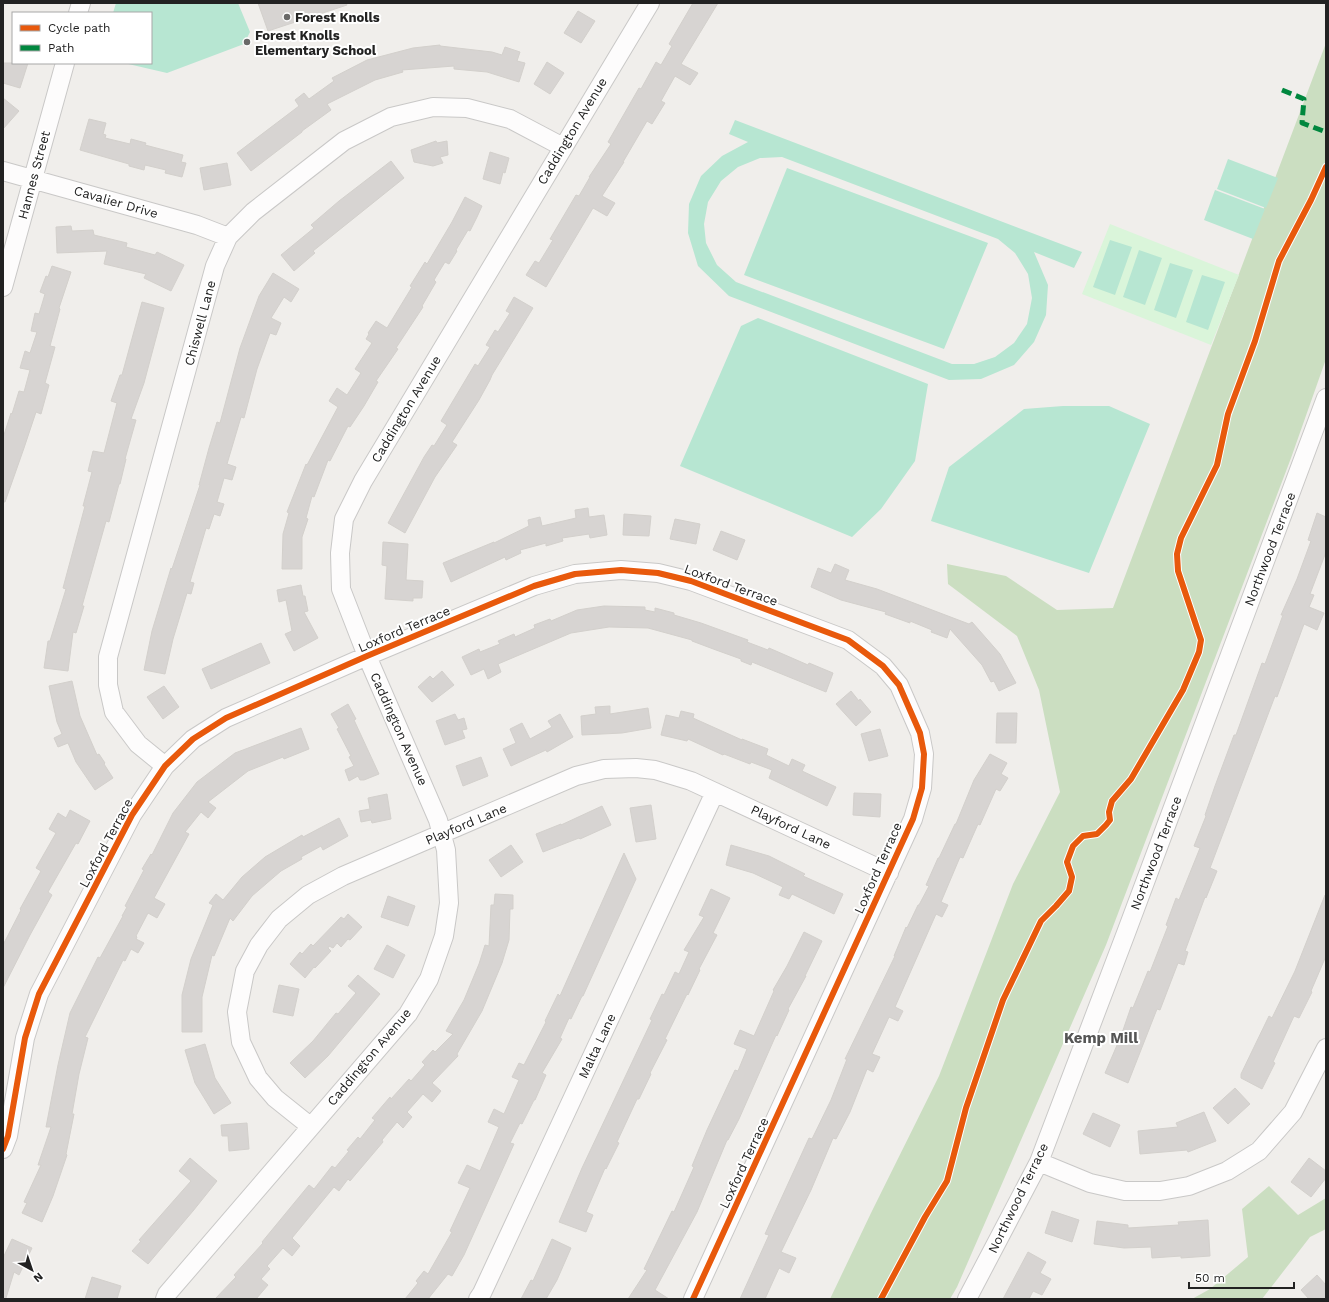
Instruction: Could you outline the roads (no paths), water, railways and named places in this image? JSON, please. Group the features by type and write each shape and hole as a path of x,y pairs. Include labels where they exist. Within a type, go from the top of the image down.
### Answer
{"street":[{"name":"Caddington Avenue","path":"165,1299 167,1294 310,1126 408,1014 429,979 444,936 448,903 446,850 438,820 367,656 341,589 340,553 344,520 363,481 650,3"},
{"name":"Hannes Street","path":"3,287 65,64"},
{"name":"Chiswell Lane","path":"165,766 138,744 114,712 108,685 108,657 215,266 228,237 253,212 344,142 391,117 433,107 467,108 510,119 563,147"},
{"name":"Cavalier Drive","path":"3,171 197,225 228,237"},
{"name":"Northwood Terrace","path":"967,1299 1039,1162 1132,918 1326,398"},
{"name":"Loxford Terrace","path":"3,1149 8,1136 25,1038 39,994 132,815 165,766 193,739 226,718 367,656 534,586 575,574 621,570 658,573 691,581 848,640 883,666 899,685 920,732 924,754 922,788 913,819 693,1299"},
{"name":"Playford Lane","path":"310,1126 275,1098 258,1078 241,1042 237,1012 245,971 259,945 279,919 308,895 343,876 576,776 604,769 636,768 655,770 691,781 889,873"},
{"name":"Malta Lane","path":"478,1299 715,792"},
{"path":"1039,1162 1090,1183 1125,1191 1160,1191 1189,1186 1227,1172 1259,1152 1293,1112 1326,1048"}],"place":[{"name":"Forest Knolls","path":"287,17"},
{"name":"Forest Knolls Elementary School","path":"247,42"}],"district":[{"name":"Kemp Mill","path":"1101,1038"}]}
